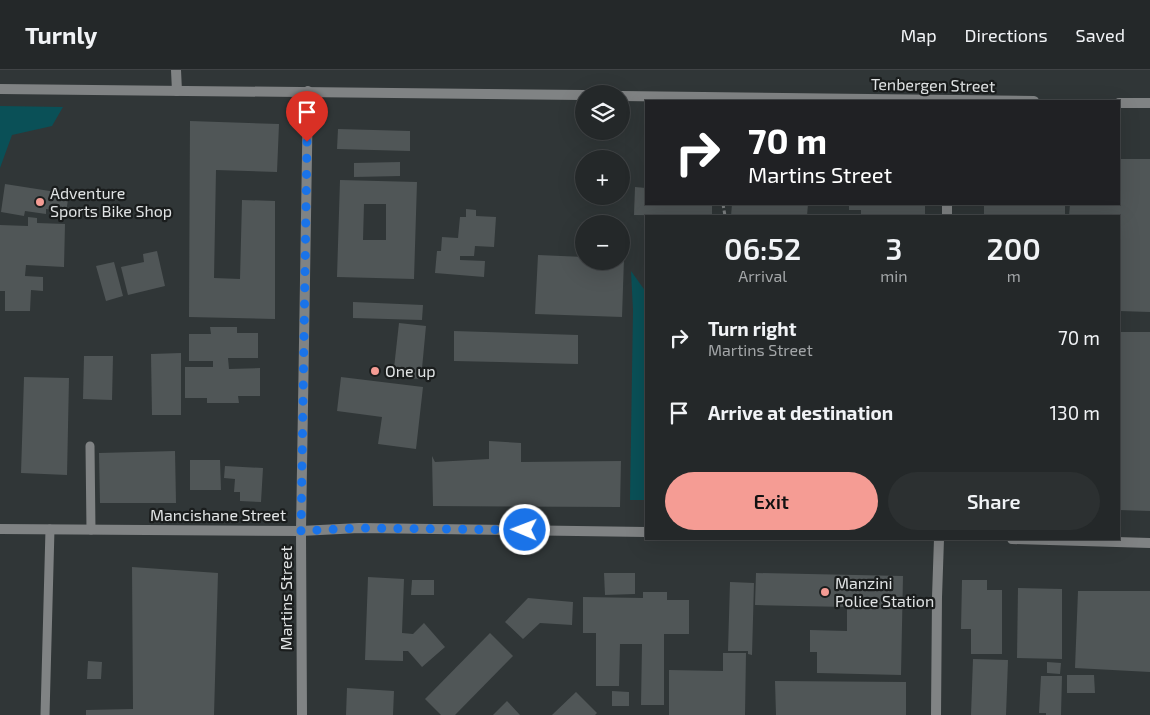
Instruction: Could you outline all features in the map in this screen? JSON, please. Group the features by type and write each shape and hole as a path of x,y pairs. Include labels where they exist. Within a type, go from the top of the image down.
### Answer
{"street":[{"path":"176,70 178,91"},
{"path":"0,89 575,95"},
{"name":"Martins Street","path":"302,715 301,531 308,92"},
{"name":"Tenbergen Street","path":"630,96 950,100"},
{"path":"1120,103 1150,103"},
{"name":"Mancishane Street","path":"0,529 301,531 359,528 645,532"},
{"path":"936,715 939,540"},
{"path":"1046,540 1150,543"}],"lane":[{"path":"90,446 91,530"},
{"path":"45,715 50,529"}],"shaded area":[{"path":"0,106 63,107 52,126 12,135 0,168"},
{"path":"631,271 645,291 645,500 630,500 633,310"}],"building":[{"path":"190,121 279,124 277,172 216,170 214,278 240,279 242,200 275,201 275,319 189,317"},
{"path":"338,129 410,131 410,151 337,149"},
{"path":"1120,159 1150,159 1150,312 1120,311 1120,215 1069,215 1070,205 1120,205"},
{"path":"400,162 400,176 354,177 354,163"},
{"path":"340,180 417,182 414,279 337,277","holes":["364,204 386,204 386,240 363,240"]},
{"path":"5,184 69,194 66,212 46,209 46,214 25,211 24,216 1,212"},
{"path":"635,187 645,188 645,205 712,205 712,215 634,215"},
{"path":"732,205 808,205 807,215 731,215"},
{"path":"849,205 925,205 925,215 861,215 861,210 849,210"},
{"path":"984,205 1065,205 1065,215 984,215"},
{"path":"466,209 476,210 476,216 496,217 494,247 475,246 474,256 460,256 460,260 485,261 484,277 435,273 437,251 441,251 442,237 458,238 460,217 466,217"},
{"path":"28,217 37,218 37,223 65,224 64,267 26,265 25,276 43,277 43,291 31,290 30,311 5,311 5,291 0,291 0,225 28,226"},
{"path":"157,251 165,286 128,295 121,267 144,262 143,254"},
{"path":"538,255 575,257 575,270 624,270 622,317 535,314"},
{"path":"114,262 123,296 106,301 96,266"},
{"path":"353,302 423,305 422,320 353,318"},
{"path":"399,323 426,326 421,379 393,377"},
{"path":"210,327 237,327 237,333 258,333 258,358 228,358 229,369 260,368 260,396 238,396 239,403 207,403 207,398 185,398 185,367 213,367 213,361 189,361 189,334 211,334"},
{"path":"454,331 578,335 578,364 454,361"},
{"path":"1120,332 1150,332 1150,511 1120,510"},
{"path":"181,353 181,415 152,415 151,354"},
{"path":"84,356 113,356 112,400 83,399"},
{"path":"24,377 69,378 67,475 21,473"},
{"path":"341,377 423,387 416,449 378,444 382,417 337,411"},
{"path":"489,441 521,443 521,462 621,461 620,507 433,506 432,456 435,462 489,459"},
{"path":"175,451 176,503 100,503 99,453"},
{"path":"190,460 220,460 221,490 190,490"},
{"path":"225,466 263,468 261,502 240,501 240,492 234,492 235,479 224,478"},
{"path":"132,567 218,573 214,715 86,715 86,710 133,709"},
{"path":"604,573 635,573 635,594 605,595"},
{"path":"756,573 903,576 901,675 817,673 817,652 810,652 810,630 847,631 847,607 755,605"},
{"path":"368,577 404,579 402,633 413,634 424,623 445,647 422,667 408,651 403,651 403,661 365,660"},
{"path":"412,580 434,580 434,595 411,595"},
{"path":"962,580 987,580 987,590 1002,590 1002,654 971,654 971,629 961,629"},
{"path":"730,582 754,583 752,655 748,654 748,651 728,651"},
{"path":"1018,588 1062,589 1062,659 1017,658"},
{"path":"1078,591 1150,591 1150,672 1075,668"},
{"path":"643,592 667,592 667,600 689,600 689,634 664,634 664,705 641,705 642,644 620,644 619,686 596,686 596,633 583,633 583,597 643,598"},
{"path":"528,598 573,602 572,625 540,623 523,639 505,622"},
{"path":"490,633 513,656 455,715 441,715 425,699"},
{"path":"723,653 746,653 745,715 669,715 669,670 723,671"},
{"path":"973,659 1008,660 1006,715 971,715"},
{"path":"88,661 102,662 101,679 87,679"},
{"path":"1047,662 1061,663 1060,674 1047,673"},
{"path":"1067,675 1094,675 1095,693 1067,693"},
{"path":"1041,676 1062,676 1061,715 1039,713"},
{"path":"775,681 906,682 906,715 776,715"},
{"path":"347,688 394,691 393,715 346,715"},
{"path":"612,691 629,692 629,706 612,706"},
{"path":"576,692 597,713 595,715 552,715"},
{"path":"507,701 520,715 493,715"}],"place":[{"name":"Adventure Sports Bike Shop","path":"40,202"},
{"name":"One up","path":"375,371"},
{"name":"Manzini Police Station","path":"825,592"}],"route":[{"path":"307,142 301,531 359,528 525,530"}]}
